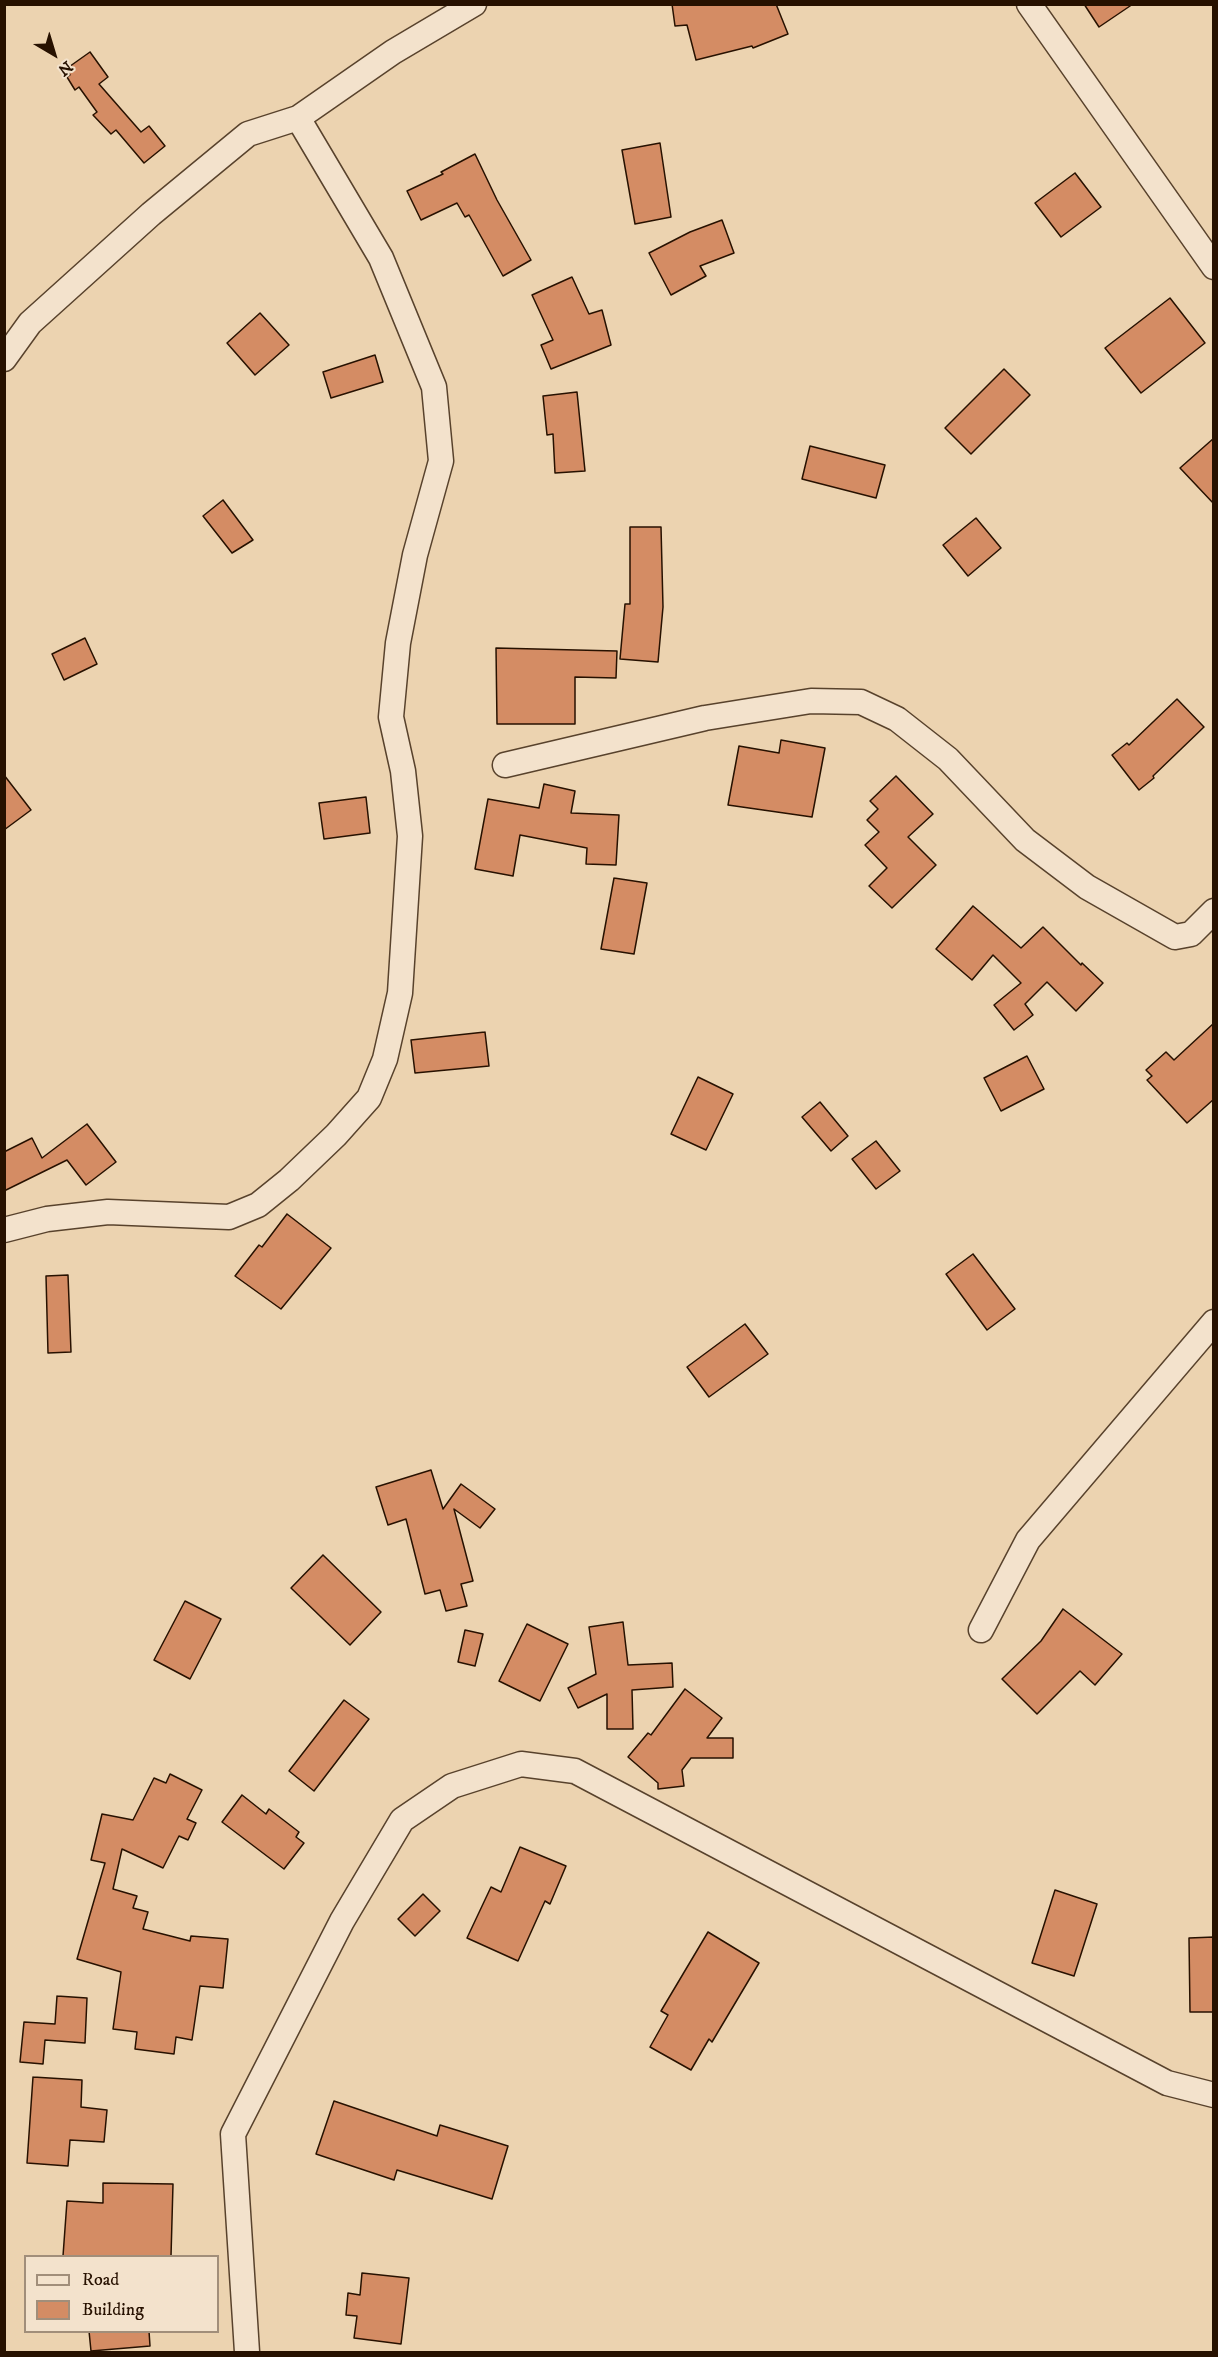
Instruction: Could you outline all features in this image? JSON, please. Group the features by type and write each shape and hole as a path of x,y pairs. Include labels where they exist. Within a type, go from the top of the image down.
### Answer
{"street":[{"path":"4,359 30,323 151,214 248,134 298,118 393,52 474,4"},
{"path":"1029,4 1214,267"},
{"path":"4,1230 46,1219 108,1212 229,1217 258,1205 289,1180 336,1135 369,1098 385,1059 400,993 410,836 403,771 391,717 398,643 415,555 441,461 434,387 381,258 298,118"},
{"path":"505,765 705,718 811,701 861,702 897,719 948,759 1025,840 1087,887 1175,937 1191,934 1214,911"},
{"path":"981,1630 1028,1540 1214,1322"},
{"path":"247,2352 233,2134 342,1921 402,1820 452,1786 521,1764 575,1771 1167,2083 1214,2095"}],"building":[{"path":"672,4 776,4 788,34 753,48 752,46 696,60 687,25 675,26"},
{"path":"1084,4 1133,4 1099,27"},
{"path":"90,52 108,77 99,84 141,132 149,126 165,146 144,163 116,130 111,134 93,115 97,112 79,87 75,90 67,77 70,75 66,69"},
{"path":"660,143 671,217 635,224 622,150"},
{"path":"475,154 497,200 531,260 503,276 469,215 465,217 457,203 421,220 407,191 443,174 441,172"},
{"path":"1075,173 1101,207 1061,237 1035,203"},
{"path":"722,220 734,253 700,266 706,276 671,295 649,253 690,232"},
{"path":"572,277 589,314 602,310 611,345 551,369 541,345 553,340 532,295"},
{"path":"1170,298 1205,343 1141,393 1105,348"},
{"path":"260,313 289,345 255,375 227,343"},
{"path":"375,355 383,382 331,398 323,372"},
{"path":"1004,369 1030,395 971,454 945,428"},
{"path":"577,392 585,471 555,473 553,434 547,435 543,396"},
{"path":"1214,438 1214,504 1180,468"},
{"path":"810,446 885,465 876,498 802,479"},
{"path":"223,500 253,540 232,553 203,516"},
{"path":"976,518 1001,548 968,576 943,545"},
{"path":"630,527 661,527 663,607 658,662 620,659 625,604 630,604"},
{"path":"85,638 97,664 64,680 52,654"},
{"path":"496,648 617,651 616,678 575,677 575,724 497,724"},
{"path":"1177,699 1204,727 1153,776 1154,778 1139,790 1112,755 1127,743 1129,745"},
{"path":"781,740 825,748 812,817 728,805 739,746 779,753"},
{"path":"4,775 31,810 4,830"},
{"path":"896,776 933,814 908,837 936,865 892,908 869,886 887,868 865,845 879,832 867,820 878,809 870,801"},
{"path":"544,784 575,791 571,813 619,815 616,865 586,864 587,848 520,835 513,876 475,869 488,799 539,808"},
{"path":"366,797 370,833 324,839 319,803"},
{"path":"614,878 647,883 634,954 601,949"},
{"path":"973,906 1021,948 1043,927 1081,965 1082,963 1103,983 1076,1011 1047,982 1025,1004 1033,1015 1014,1030 994,1005 1021,983 993,955 972,980 936,949"},
{"path":"1214,1023 1214,1099 1187,1123 1147,1080 1152,1076 1146,1070 1166,1052 1174,1060"},
{"path":"485,1032 489,1066 415,1073 411,1040"},
{"path":"1027,1056 1044,1089 1001,1111 984,1078"},
{"path":"698,1077 733,1094 706,1150 671,1134"},
{"path":"820,1102 848,1136 831,1151 802,1117"},
{"path":"87,1124 116,1162 86,1185 67,1160 4,1191 4,1152 32,1138 42,1158"},
{"path":"876,1141 900,1171 876,1189 852,1159"},
{"path":"287,1214 331,1248 281,1309 235,1276 259,1245 262,1247"},
{"path":"973,1254 1015,1309 987,1330 946,1274"},
{"path":"68,1275 71,1352 48,1353 46,1276"},
{"path":"745,1324 768,1354 709,1397 687,1367"},
{"path":"431,1470 443,1509 461,1484 495,1509 480,1528 454,1509 473,1581 461,1584 467,1606 446,1611 440,1590 425,1594 406,1519 388,1525 376,1487"},
{"path":"323,1555 381,1612 350,1645 291,1588"},
{"path":"185,1601 221,1619 190,1679 154,1660"},
{"path":"1063,1609 1122,1654 1095,1685 1080,1671 1037,1714 1002,1679 1041,1641"},
{"path":"623,1622 628,1665 672,1663 673,1687 632,1690 633,1729 607,1729 607,1694 578,1708 568,1688 596,1674 589,1627"},
{"path":"527,1624 568,1644 540,1701 499,1681"},
{"path":"465,1630 483,1634 475,1666 458,1662"},
{"path":"685,1689 722,1718 707,1738 733,1738 733,1758 691,1758 682,1770 684,1786 658,1789 658,1783 628,1757 648,1733 651,1735"},
{"path":"344,1700 369,1719 314,1791 289,1771"},
{"path":"170,1774 202,1790 187,1819 196,1823 188,1840 179,1836 163,1868 122,1849 113,1889 137,1896 133,1908 148,1912 143,1929 190,1941 191,1936 228,1939 223,1988 200,1986 192,2040 176,2037 174,2054 135,2049 137,2032 113,2029 121,1972 77,1959 105,1863 91,1860 102,1814 133,1820 154,1778 166,1783"},
{"path":"242,1795 266,1814 269,1809 299,1832 296,1837 304,1843 284,1869 222,1822"},
{"path":"520,1847 566,1866 550,1904 545,1901 518,1961 467,1938 491,1887 501,1892"},
{"path":"1055,1890 1097,1904 1074,1976 1032,1963"},
{"path":"423,1894 440,1911 415,1936 398,1919"},
{"path":"708,1932 759,1963 712,2042 709,2039 691,2070 650,2047 668,2015 661,2011"},
{"path":"1214,1937 1214,2012 1190,2012 1189,1938"},
{"path":"57,1996 87,1998 85,2043 45,2040 43,2064 20,2062 24,2022 55,2024"},
{"path":"33,2077 82,2080 81,2107 107,2110 104,2142 70,2140 68,2166 27,2163"},
{"path":"334,2101 437,2136 440,2125 508,2146 492,2199 397,2170 394,2180 316,2154"},
{"path":"103,2183 173,2184 171,2255 63,2255 67,2201 103,2203"},
{"path":"362,2273 409,2278 401,2344 354,2338 357,2316 346,2315 348,2293 360,2295"},
{"path":"89,2333 149,2333 150,2346 91,2351"}]}
